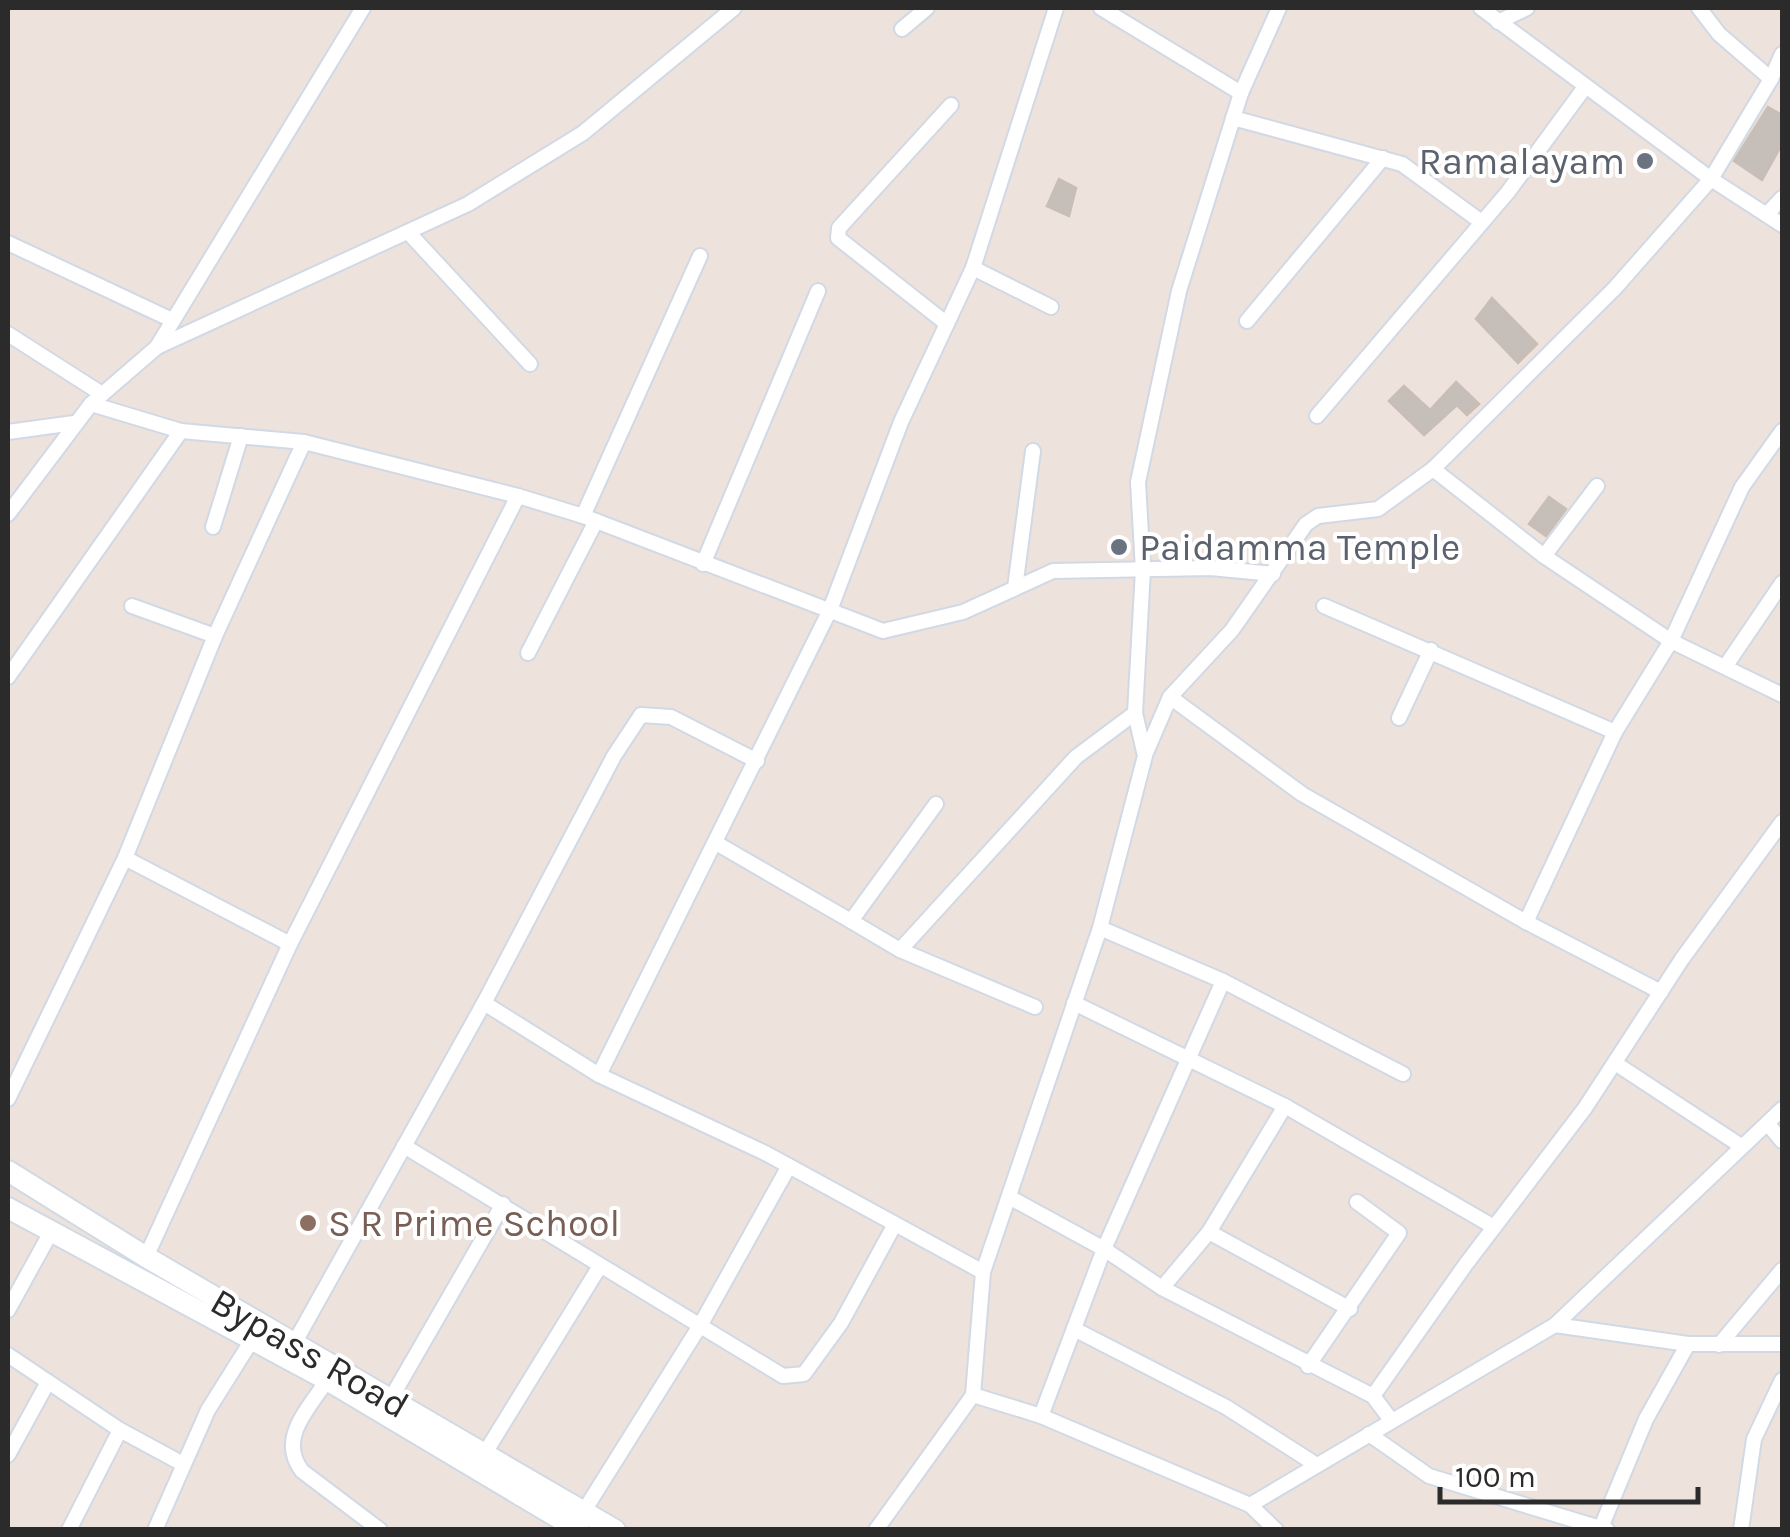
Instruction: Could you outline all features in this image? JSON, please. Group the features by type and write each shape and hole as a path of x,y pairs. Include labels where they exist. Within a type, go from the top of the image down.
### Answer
{"main road":[{"name":"Bypass Road","path":"8,1171 146,1258 485,1453 582,1520"},
{"name":"Bypass Road","path":"8,1208 582,1520 616,1530"}],"street":[{"path":"157,347 364,8"},
{"path":"8,514 74,423 157,347 468,204 583,133 734,8"},
{"path":"902,28 927,8"},
{"path":"599,1076 830,610 901,422 973,268 1056,8"},
{"path":"1101,8 1241,93"},
{"path":"1145,756 1135,713 1142,570 1138,482 1179,291 1241,93 1279,8"},
{"path":"1481,8 1711,178 1782,225"},
{"path":"1498,22 1527,8"},
{"path":"1699,8 1719,34 1770,80"},
{"path":"876,1530 973,1395 983,1272 1100,928 1145,756 1170,697 1232,630 1311,519 1378,509 1432,469 1615,288 1711,178 1782,54"},
{"path":"1318,416 1480,220 1508,192 1585,87"},
{"path":"947,324 838,238 839,228 951,105"},
{"path":"1233,118 1402,164 1480,220"},
{"path":"1247,321 1384,158"},
{"path":"1768,214 1782,198"},
{"path":"408,232 530,364"},
{"path":"8,243 172,320"},
{"path":"528,652 590,518 700,256"},
{"path":"973,268 1051,307"},
{"path":"703,564 818,290"},
{"path":"8,334 96,399 181,431 304,442 518,496 590,518 883,632 963,612 1053,572 1210,568 1273,574"},
{"path":"8,432 74,423"},
{"path":"8,677 181,431"},
{"path":"1526,922 1615,732 1671,640 1742,487 1782,431"},
{"path":"213,527 241,436"},
{"path":"8,1099 126,858 215,636 304,442"},
{"path":"1015,588 1033,451"},
{"path":"1432,469 1544,556 1671,640 1782,694"},
{"path":"1544,556 1597,486"},
{"path":"146,1258 290,944 518,496"},
{"path":"1727,664 1782,583"},
{"path":"132,606 215,636"},
{"path":"1324,606 1615,732"},
{"path":"1399,718 1431,650"},
{"path":"1170,697 1302,794 1526,922 1661,992"},
{"path":"900,950 1076,757 1135,713"},
{"path":"295,1342 484,1003 614,756 642,715 671,717 757,762"},
{"path":"851,921 936,804"},
{"path":"1372,1396 1615,1063 1782,822"},
{"path":"716,843 900,950 1035,1006"},
{"path":"126,858 290,944"},
{"path":"1100,928 1223,981 1403,1074"},
{"path":"1041,1416 1104,1249 1223,981"},
{"path":"484,1003 599,1076 788,1166 983,1272"},
{"path":"1074,1003 1190,1056 1285,1106 1494,1228"},
{"path":"1615,1063 1740,1146"},
{"path":"1162,1288 1209,1232 1285,1106"},
{"path":"1250,1505 1555,1325 1782,1109"},
{"path":"1768,1124 1782,1141"},
{"path":"404,1146 784,1376 804,1374 841,1324 895,1224"},
{"path":"582,1520 701,1324 788,1166"},
{"path":"1009,1196 1104,1249 1162,1288 1372,1396 1391,1420"},
{"path":"1308,1366 1400,1233 1357,1202"},
{"path":"390,1400 503,1204"},
{"path":"8,1310 51,1232"},
{"path":"1209,1232 1350,1310"},
{"path":"485,1453 600,1266"},
{"path":"1719,1344 1782,1270"},
{"path":"1555,1325 1688,1344 1782,1344"},
{"path":"1074,1329 1226,1407 1315,1464"},
{"path":"155,1530 181,1464 252,1340"},
{"path":"1369,1434 1429,1476 1603,1529 1646,1419 1688,1344"},
{"path":"8,1355 120,1430 181,1464"},
{"path":"328,1380 291,1436 292,1458 302,1471 380,1530"},
{"path":"1741,1530 1754,1439 1782,1380"},
{"path":"8,1451 48,1382"},
{"path":"973,1395 1041,1416 1250,1505 1276,1530"},
{"path":"69,1530 120,1430"}],"building":[{"path":"1768,107 1782,115 1782,144 1762,180 1734,161"},
{"path":"1059,179 1076,188 1069,216 1047,206"},
{"path":"1492,298 1537,344 1518,363 1476,319"},
{"path":"1456,382 1479,404 1467,415 1457,405 1424,435 1389,401 1404,386 1430,410"},
{"path":"1549,497 1566,509 1546,536 1529,524"}],"place":[{"name":"Ramalayam","path":"1645,161"},
{"name":"Paidamma Temple","path":"1119,547"},
{"name":"S R Prime School","path":"308,1223"}]}
